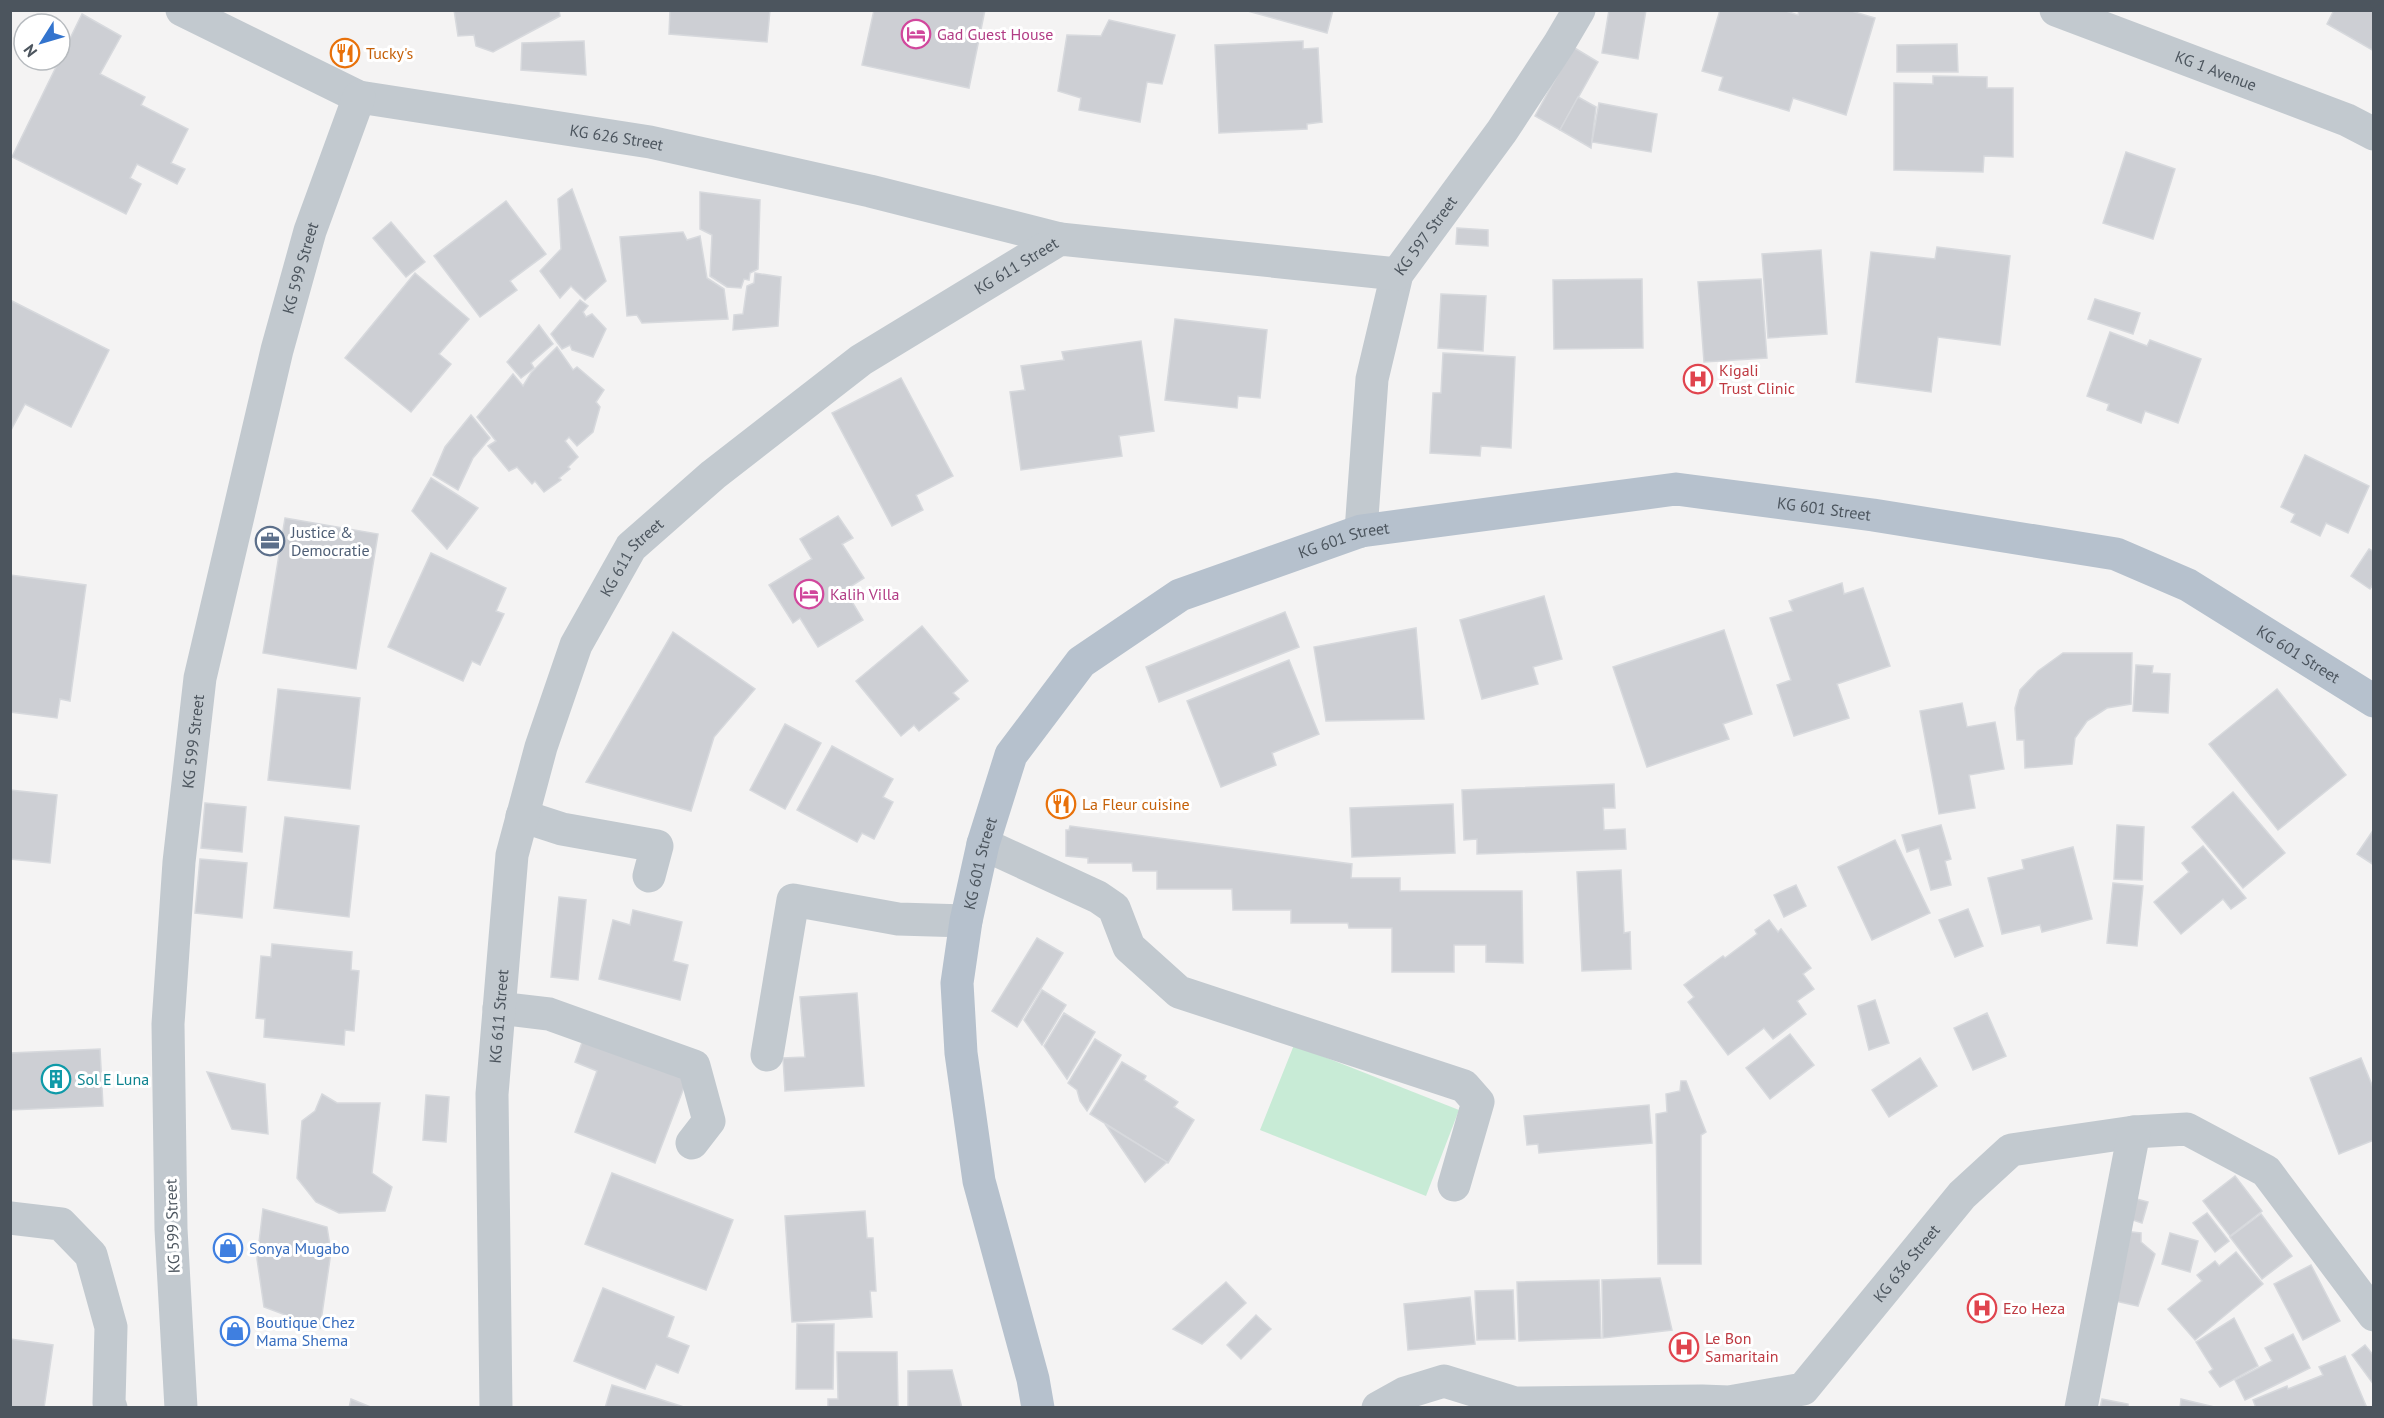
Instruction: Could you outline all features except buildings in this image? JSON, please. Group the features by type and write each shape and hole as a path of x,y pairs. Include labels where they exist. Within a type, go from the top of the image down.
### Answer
{"main road":[{"name":"KG 601 Street","path":"1038,1407 1033,1379 979,1181 961,1053 957,983 966,921 983,844 1011,755 1082,662 1180,595 1360,531 1676,489 1873,515 2116,554 2188,585 2373,701"}],"street":[{"name":"KG 626 Street","path":"182,10 359,97 650,142 870,191 1060,239"},
{"name":"KG 597 Street","path":"1360,531 1372,379 1397,274 1502,131 1579,10"},
{"name":"KG 1 Avenue","path":"2056,10 2347,120 2373,134"},
{"name":"KG 599 Street","path":"181,1407 171,1229 168,1024 179,862 200,678 276,350 310,231 359,97"},
{"name":"KG 611 Street","path":"496,1407 492,1094 512,855 541,747 576,645 631,547 712,474 861,360 1060,239 1397,274"},
{"path":"522,816 562,829 657,846 648,876"},
{"path":"983,844 1098,897 1114,908 1129,947 1179,992 1464,1086 1478,1102 1454,1185"},
{"path":"767,1055 794,900 898,919 966,921"},
{"path":"499,1008 549,1014 693,1066 709,1121 692,1143"},
{"name":"KG 636 Street","path":"1378,1407 1405,1393 1444,1381 1515,1403 1729,1402 1803,1389 1962,1195 2011,1150 2134,1132 2187,1129 2266,1171 2373,1315"},
{"path":"2082,1407 2134,1132"},
{"path":"10,1218 61,1224 91,1255 111,1327 109,1403 111,1407"}],"green space":[{"path":"1294,1045 1459,1110 1426,1196 1260,1130"}],"place":[{"name":"Gad Guest House","path":"916,34"},
{"name":"Tucky's","path":"345,53"},
{"name":"Kigali Trust Clinic","path":"1698,379"},
{"name":"Justice & Democratie","path":"270,541"},
{"name":"Kalih Villa","path":"809,594"},
{"name":"La Fleur cuisine","path":"1061,804"},
{"name":"Sol E Luna","path":"56,1079"},
{"name":"Sonya Mugabo","path":"228,1248"},
{"name":"Ezo Heza","path":"1982,1308"},
{"name":"Boutique Chez Mama Shema","path":"235,1331"},
{"name":"Le Bon Samaritain","path":"1684,1347"}]}
